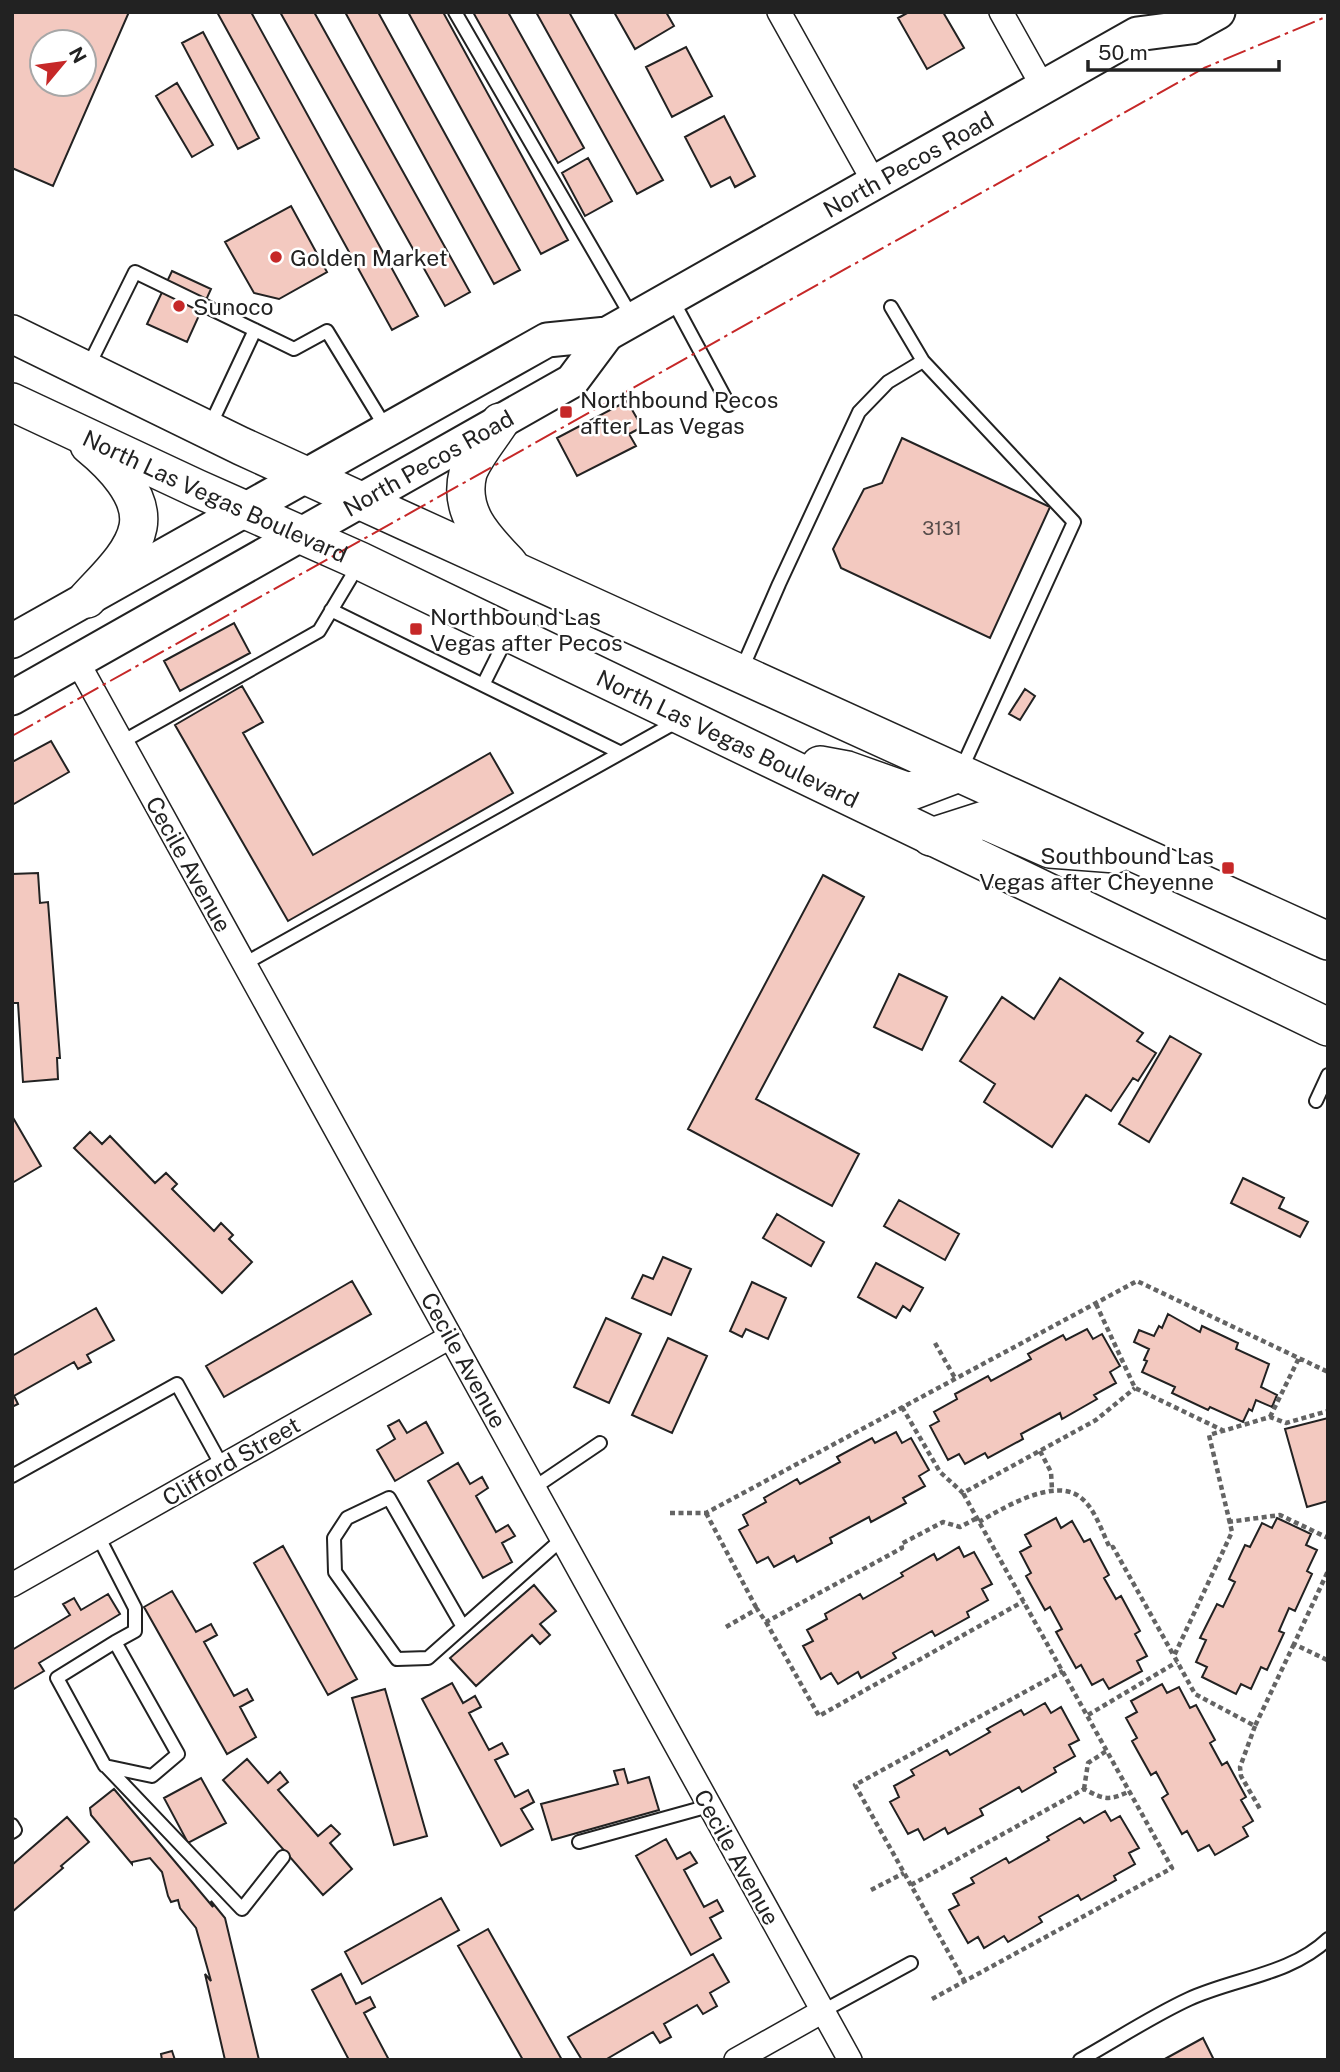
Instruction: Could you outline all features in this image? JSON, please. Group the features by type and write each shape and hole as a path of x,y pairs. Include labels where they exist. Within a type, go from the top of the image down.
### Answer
{"main road":[{"name":"North Pecos Road","path":"12,641 547,340 620,326 1043,87 1144,23 1191,27 1218,12"},
{"name":"North Pecos Road","path":"12,698 572,381 620,326"},
{"path":"12,334 306,476 1328,941"},
{"name":"North Las Vegas Boulevard","path":"12,402 360,561 1328,1027"},
{"path":"500,422 468,472 466,497 469,513 481,535 517,572"},
{"path":"70,428 105,458 127,487 137,507 138,527 126,552 87,598"},
{"path":"757,753 847,770 909,792 959,773"},
{"path":"931,836 984,820 1050,849 1142,856"}],"street":[{"path":"779,12 874,182"},
{"path":"1001,12 1043,87"},
{"name":"Cecile Avenue","path":"77,661 850,2060"},
{"name":"Clifford Street","path":"14,1580 98,1536 450,1337"},
{"path":"736,2060 823,2011"}],"lane":[{"path":"455,12 620,326"},
{"path":"86,370 135,272 294,349 327,331 387,430"},
{"path":"671,297 729,405"},
{"path":"891,307 923,361 1074,522 959,773"},
{"path":"209,429 255,330"},
{"path":"740,674 859,412 888,382 923,361"},
{"path":"122,743 319,631 360,561"},
{"path":"331,610 621,753"},
{"path":"483,685 509,633"},
{"path":"244,964 685,718"},
{"path":"1316,1101 1328,1075"},
{"path":"12,1476 177,1384 222,1466"},
{"path":"535,1487 600,1443"},
{"path":"463,1627 389,1498 347,1518 334,1538 335,1572 397,1659 428,1658 463,1627 562,1539"},
{"path":"98,1536 135,1608 135,1631 57,1678 105,1766 243,1909 283,1857"},
{"path":"105,1766 152,1776 178,1755 116,1642"},
{"path":"579,1842 709,1806"},
{"path":"12,1825 15,1830 12,1832"},
{"path":"1080,2060 1190,1999 1288,1966 1317,1950 1328,1939"},
{"path":"823,2011 911,1962"}],"path":[{"path":"670,1513 706,1513 1137,1282 1328,1372"},
{"path":"1096,1304 1135,1388 1223,1430"},
{"path":"935,1343 955,1378"},
{"path":"1270,1417 1299,1358"},
{"path":"963,1493 1097,1420 1135,1388"},
{"path":"902,1406 940,1472 963,1493 1172,1868 932,1999"},
{"path":"1174,1656 1232,1532 1209,1435 1270,1417 1286,1423 1328,1411"},
{"path":"1040,1451 1051,1472 1052,1489"},
{"path":"766,1622 902,1548 901,1544 943,1522 960,1527 1052,1489 1066,1490 1080,1496 1091,1509 1110,1548 1113,1546 1195,1694 1255,1727"},
{"path":"706,1513 757,1609 819,1716 1024,1601"},
{"path":"1228,1522 1280,1515 1328,1538"},
{"path":"1260,1809 1241,1776 1240,1767 1255,1727 1328,1571"},
{"path":"726,1627 757,1609"},
{"path":"1294,1644 1327,1660"},
{"path":"1088,1715 1177,1662"},
{"path":"965,1982 855,1785 1063,1671"},
{"path":"1084,1789 1088,1763 1108,1750"},
{"path":"911,1885 1084,1789"},
{"path":"1084,1789 1112,1800 1130,1791"},
{"path":"871,1890 904,1872"}],"building":[{"path":"12,12 129,12 98,83 98,28 28,28 28,98 91,98 53,186 12,168"},
{"path":"217,12 251,12 418,316 392,330"},
{"path":"280,12 314,12 470,292 445,306"},
{"path":"345,12 378,12 520,270 494,284"},
{"path":"408,12 443,12 568,240 541,254"},
{"path":"473,12 508,12 584,148 558,163"},
{"path":"536,12 569,12 663,180 637,194"},
{"path":"614,12 666,12 674,26 635,49"},
{"path":"909,12 943,12 964,48 927,69 898,18"},
{"path":"203,32 259,138 238,149 182,43"},
{"path":"686,47 712,96 672,117 646,67"},
{"path":"177,83 213,145 192,157 156,96"},
{"path":"724,116 755,176 735,187 730,177 711,187 685,137"},
{"path":"588,158 612,201 585,216 562,173"},
{"name":"Golden Market","path":"291,206 327,272 279,299 254,293 225,242"},
{"name":"Sunoco","path":"172,271 211,289 187,342 147,324"},
{"path":"627,401 642,427 629,434 636,446 577,476 557,438"},
{"path":"902,438 1050,507 990,638 841,568 833,549 864,489 882,483"},
{"path":"234,623 250,653 180,691 164,661"},
{"path":"242,686 263,722 243,733 313,855 490,753 513,793 288,921 175,725"},
{"path":"1025,689 1035,696 1020,720 1009,714"},
{"path":"51,741 69,772 12,805 12,762"},
{"path":"38,873 40,903 48,902 60,1058 57,1058 58,1079 23,1082 18,1003 12,1003 12,874"},
{"path":"823,875 864,897 756,1099 859,1154 832,1206 688,1129"},
{"path":"899,974 947,997 922,1050 874,1027"},
{"path":"1060,978 1143,1033 1137,1041 1156,1053 1138,1081 1133,1078 1111,1111 1086,1095 1052,1147 984,1102 995,1084 960,1061 1002,997 1034,1019"},
{"path":"1170,1036 1201,1054 1149,1142 1119,1124"},
{"path":"12,1116 41,1166 12,1183"},
{"path":"90,1132 102,1144 110,1136 155,1183 166,1173 177,1184 172,1189 214,1231 221,1223 233,1235 229,1239 252,1262 222,1293 74,1148"},
{"path":"1243,1178 1284,1198 1279,1208 1308,1222 1300,1237 1231,1203"},
{"path":"899,1200 959,1234 945,1260 884,1226"},
{"path":"777,1214 824,1242 811,1266 763,1238"},
{"path":"663,1257 691,1269 671,1315 632,1298 643,1275 653,1279"},
{"path":"876,1263 923,1288 910,1311 903,1306 896,1318 858,1297"},
{"path":"352,1281 371,1314 224,1397 206,1366"},
{"path":"752,1282 786,1298 768,1339 746,1329 742,1337 730,1331"},
{"path":"96,1308 114,1340 87,1355 91,1362 78,1369 74,1362 14,1396 18,1404 12,1407 12,1356"},
{"path":"1168,1314 1200,1332 1202,1326 1238,1343 1236,1349 1269,1364 1261,1387 1277,1395 1272,1407 1256,1400 1252,1411 1249,1409 1243,1422 1210,1407 1208,1410 1172,1393 1175,1387 1142,1372 1149,1349 1134,1342 1139,1330 1154,1336 1159,1326 1162,1328"},
{"path":"606,1318 641,1334 609,1403 574,1387"},
{"path":"1087,1329 1093,1339 1102,1334 1120,1366 1110,1372 1116,1383 1094,1395 1097,1399 1062,1419 1060,1413 1021,1434 1023,1439 988,1458 985,1453 965,1464 959,1454 948,1460 930,1426 939,1421 934,1412 957,1399 955,1394 988,1376 991,1381 1031,1359 1028,1354 1063,1335 1066,1340"},
{"path":"668,1338 707,1356 672,1433 632,1415"},
{"path":"1328,1418 1328,1501 1307,1507 1285,1429"},
{"path":"399,1420 407,1433 426,1422 443,1453 395,1481 377,1450 395,1439 388,1426"},
{"path":"896,1432 902,1443 911,1438 929,1470 919,1476 925,1486 903,1498 906,1503 871,1522 869,1517 830,1538 832,1543 797,1562 794,1556 774,1567 768,1557 757,1563 739,1530 748,1525 743,1515 766,1502 764,1498 797,1479 800,1484 840,1462 837,1457 872,1438 875,1443"},
{"path":"458,1463 470,1484 482,1477 488,1488 476,1496 496,1532 508,1525 515,1536 502,1543 512,1562 483,1578 428,1481"},
{"path":"1056,1518 1061,1528 1072,1521 1084,1542 1090,1539 1109,1575 1104,1578 1116,1599 1121,1596 1140,1631 1135,1634 1147,1656 1137,1661 1142,1671 1109,1689 1103,1679 1092,1685 1081,1665 1076,1668 1056,1632 1062,1629 1050,1607 1045,1610 1026,1576 1031,1573 1020,1552 1031,1546 1025,1535"},
{"path":"1277,1518 1311,1534 1306,1545 1317,1550 1307,1571 1312,1574 1295,1611 1289,1608 1279,1631 1284,1633 1267,1670 1261,1667 1251,1689 1241,1684 1236,1694 1202,1677 1207,1667 1196,1662 1206,1640 1200,1638 1217,1604 1223,1607 1235,1582 1229,1579 1245,1545 1250,1547 1262,1523 1272,1528"},
{"path":"283,1546 357,1679 328,1695 254,1563"},
{"path":"959,1547 964,1557 974,1552 992,1584 982,1589 988,1600 967,1612 969,1617 935,1636 932,1631 893,1653 896,1658 861,1678 858,1672 838,1684 831,1673 821,1679 803,1646 813,1641 807,1630 827,1619 825,1614 860,1594 863,1599 934,1554 937,1560"},
{"path":"534,1585 556,1611 540,1624 550,1635 540,1644 532,1635 476,1686 450,1658"},
{"path":"172,1591 196,1632 211,1624 217,1635 204,1642 234,1696 247,1689 253,1700 240,1707 256,1737 227,1754 144,1607"},
{"path":"108,1594 120,1614 39,1663 44,1671 12,1690 12,1650 70,1615 63,1604 74,1598 81,1610"},
{"path":"452,1683 463,1703 475,1696 481,1707 469,1713 489,1750 502,1743 508,1754 495,1760 515,1797 528,1790 534,1802 521,1809 533,1829 501,1846 422,1699"},
{"path":"1162,1684 1167,1693 1179,1687 1190,1708 1196,1705 1215,1740 1210,1743 1222,1765 1227,1762 1246,1797 1241,1800 1253,1821 1243,1827 1248,1836 1215,1855 1209,1845 1198,1851 1187,1831 1182,1834 1162,1798 1168,1794 1156,1772 1151,1775 1132,1741 1137,1738 1126,1718 1137,1712 1131,1701"},
{"path":"385,1689 427,1836 394,1845 352,1698"},
{"path":"1045,1703 1051,1713 1061,1707 1079,1740 1069,1745 1075,1756 1054,1768 1056,1772 1022,1792 1019,1787 980,1809 983,1815 948,1834 945,1828 924,1840 918,1829 908,1834 890,1802 899,1797 894,1786 914,1775 911,1770 947,1750 950,1755 990,1732 987,1729 1021,1710 1024,1715"},
{"path":"247,1759 268,1783 280,1772 288,1782 278,1790 318,1836 331,1825 340,1834 330,1843 352,1869 323,1895 223,1780"},
{"path":"624,1769 628,1783 649,1777 659,1810 552,1840 541,1804 618,1784 614,1771"},
{"path":"201,1778 226,1823 188,1843 164,1798"},
{"path":"114,1789 225,1918 259,2060 225,2060 205,1974 211,1981 196,1928 180,1908 178,1900 171,1902 162,1872 150,1858 132,1864 91,1815 90,1808"},
{"path":"1105,1811 1111,1821 1120,1816 1139,1848 1129,1853 1135,1864 1114,1876 1116,1880 1081,1900 1078,1895 1039,1917 1042,1922 1008,1942 1004,1936 984,1948 978,1937 968,1943 949,1910 959,1905 953,1894 974,1883 971,1878 1006,1858 1009,1863 1080,1818 1084,1823"},
{"path":"67,1817 89,1842 12,1912 12,1865"},
{"path":"666,1839 677,1859 690,1852 697,1863 684,1870 704,1907 717,1900 723,1911 710,1918 721,1938 691,1955 636,1856"},
{"path":"441,1898 459,1930 362,1984 345,1952"},
{"path":"488,1929 562,2060 523,2060 458,1946"},
{"path":"713,1954 729,1982 710,1993 717,2006 703,2014 697,2005 664,2024 671,2037 660,2043 653,2032 605,2060 582,2060 568,2037"},
{"path":"341,1974 356,2004 370,1997 375,2007 364,2013 389,2060 349,2060 312,1990"},
{"path":"1203,2038 1214,2060 1163,2060"},
{"path":"172,2051 175,2060 162,2060 161,2054"}],"power":[{"path":"12,736 1204,68 1328,16"}],"place":[{"name":"Golden Market","path":"276,257"},
{"name":"Sunoco","path":"179,306"},
{"name":"Northbound Pecos after Las Vegas","path":"566,412"},
{"name":"Northbound Las Vegas after Pecos","path":"416,629"},
{"name":"Southbound Las Vegas after Cheyenne","path":"1228,868"}]}
